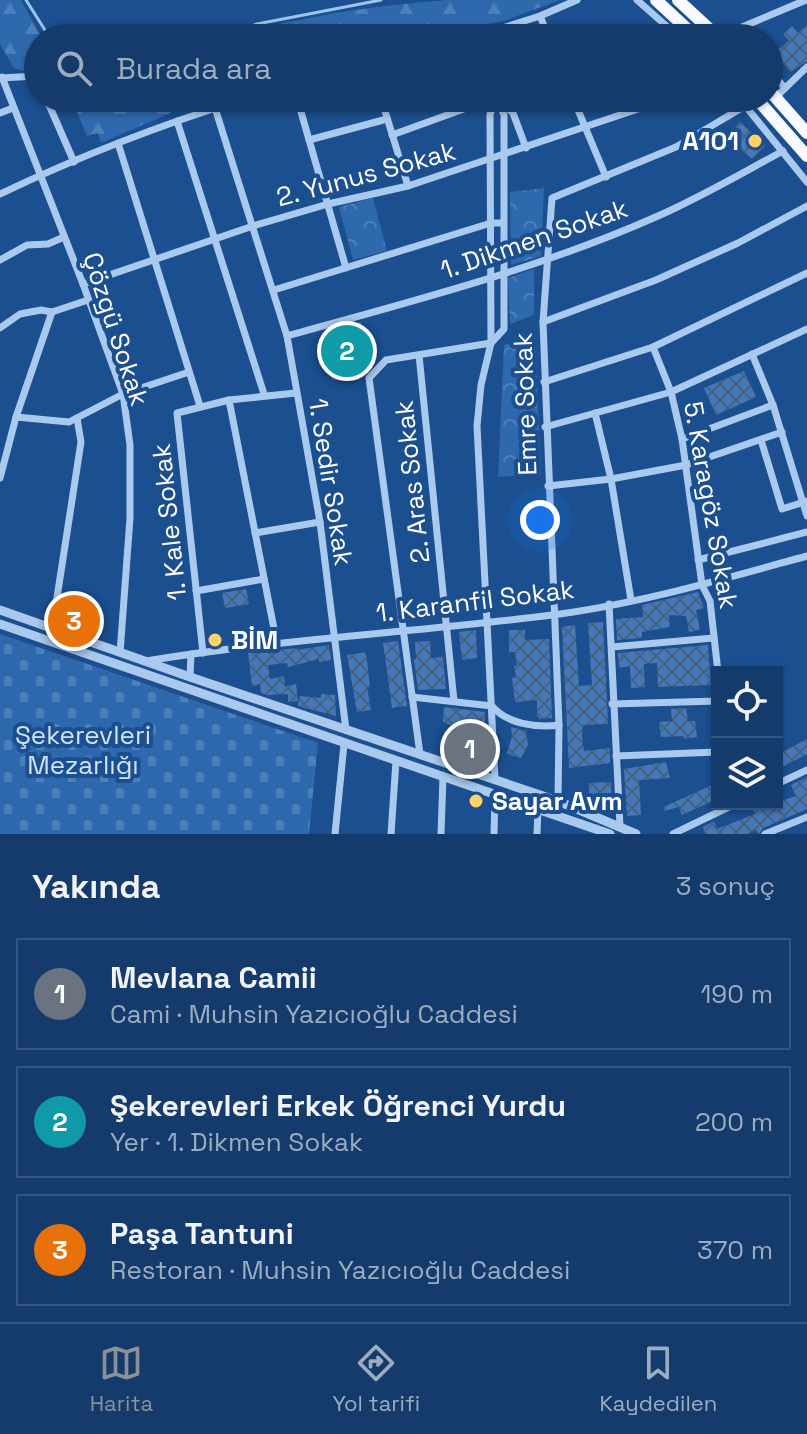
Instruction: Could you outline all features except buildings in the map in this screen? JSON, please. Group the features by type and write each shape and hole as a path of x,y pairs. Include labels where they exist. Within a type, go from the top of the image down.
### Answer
{"highway":[{"path":"656,0 682,24"},
{"path":"678,0 704,24"},
{"path":"783,99 807,133"},
{"path":"761,112 807,156"}],"street":[{"path":"637,0 664,24"},
{"path":"749,24 806,0"},
{"path":"519,24 573,1"},
{"path":"540,16 543,24"},
{"path":"783,86 807,67"},
{"path":"1,77 24,77"},
{"name":"Çözgü Sokak","path":"1,77 123,394 130,445 130,518 120,653"},
{"path":"0,113 13,108"},
{"path":"52,112 74,162"},
{"path":"0,194 118,143 203,112"},
{"name":"1. Sedir Sokak","path":"216,112 287,336 320,522 346,730"},
{"path":"301,112 346,268"},
{"path":"385,112 408,186"},
{"path":"392,135 457,112"},
{"path":"491,112 491,343 481,385 477,426 492,706 494,834"},
{"path":"420,754 369,378 386,360 491,343 504,329 503,112"},
{"path":"512,112 526,148"},
{"path":"579,112 606,177 676,147 734,112"},
{"name":"2. Yunus Sokak","path":"83,284 253,226 328,204 408,186 489,161 629,112"},
{"path":"757,112 807,182"},
{"path":"309,140 387,119"},
{"path":"177,121 264,394"},
{"path":"118,143 200,406 264,394 296,393"},
{"name":"1. Dikmen Sokak","path":"287,336 504,274 546,259 659,216 783,151"},
{"name":"Emre Sokak","path":"558,801 559,725 544,382 546,259 552,198 606,177"},
{"path":"543,322 656,280 738,243 807,206"},
{"path":"274,290 491,223 503,223"},
{"path":"0,260 27,245 38,246 64,237"},
{"path":"544,382 653,347 806,277"},
{"path":"0,328 20,314 41,310 52,312 88,300"},
{"path":"0,478 16,417 52,312"},
{"path":"545,427 671,392 807,329"},
{"name":"5. Karagöz Sokak","path":"653,347 671,392 682,439 702,585 710,601 717,666"},
{"path":"752,354 773,405 807,516"},
{"name":"2. Aras Sokak","path":"419,355 454,701"},
{"path":"16,417 69,422 123,394 189,372"},
{"path":"229,400 277,644"},
{"path":"682,439 773,405"},
{"name":"1. Kale Sokak","path":"200,406 177,413 203,653"},
{"path":"595,413 611,479 631,600"},
{"path":"52,630 81,442 77,418"},
{"path":"548,486 611,479 686,465 782,432"},
{"path":"761,440 782,509 804,502"},
{"path":"255,533 320,522"},
{"path":"698,560 807,532"},
{"name":"1. Karanfil Sokak","path":"144,662 334,637 554,615 702,585 807,556"},
{"path":"196,591 264,579"},
{"path":"609,604 620,826"},
{"path":"0,610 144,662 558,801 636,834"},
{"path":"0,624 610,834"},
{"path":"612,647 713,638"},
{"path":"190,677 191,654"},
{"path":"140,673 144,662"},
{"path":"412,697 492,706 501,717 540,727 559,725"},
{"path":"612,704 711,701"},
{"path":"335,834 346,730"},
{"path":"616,756 711,752"},
{"path":"391,834 396,761"},
{"path":"783,781 807,770"},
{"path":"441,834 443,777"},
{"path":"537,834 538,808"},
{"path":"673,834 723,810"},
{"path":"765,834 807,817"}],"green space":[{"path":"0,0 21,0 34,24 24,24 24,71 14,68 0,44"},
{"path":"448,0 560,0 488,24 281,24 392,5"},
{"path":"77,112 173,112 101,143 98,133 87,136"},
{"path":"544,188 541,256 511,265 510,192"},
{"path":"373,198 387,251 353,260 339,207"},
{"path":"534,269 534,315 510,324 508,278"},
{"path":"535,335 541,474 498,477 504,345"},
{"name":"Şekerevleri Mezarlığı","path":"0,634 318,743 309,834 0,834"}],"waterway":[{"path":"26,0 41,24"},
{"path":"257,24 381,0"}],"place":[{"name":"A101","path":"755,141"},
{"name":"Şekerevleri Erkek Öğrenci Yurdu","path":"347,351"},
{"name":"Paşa Tantuni","path":"74,621"},
{"name":"BİM","path":"215,640"},
{"name":"Mevlana Camii","path":"470,749"},
{"name":"Sayar Avm","path":"476,801"}]}
